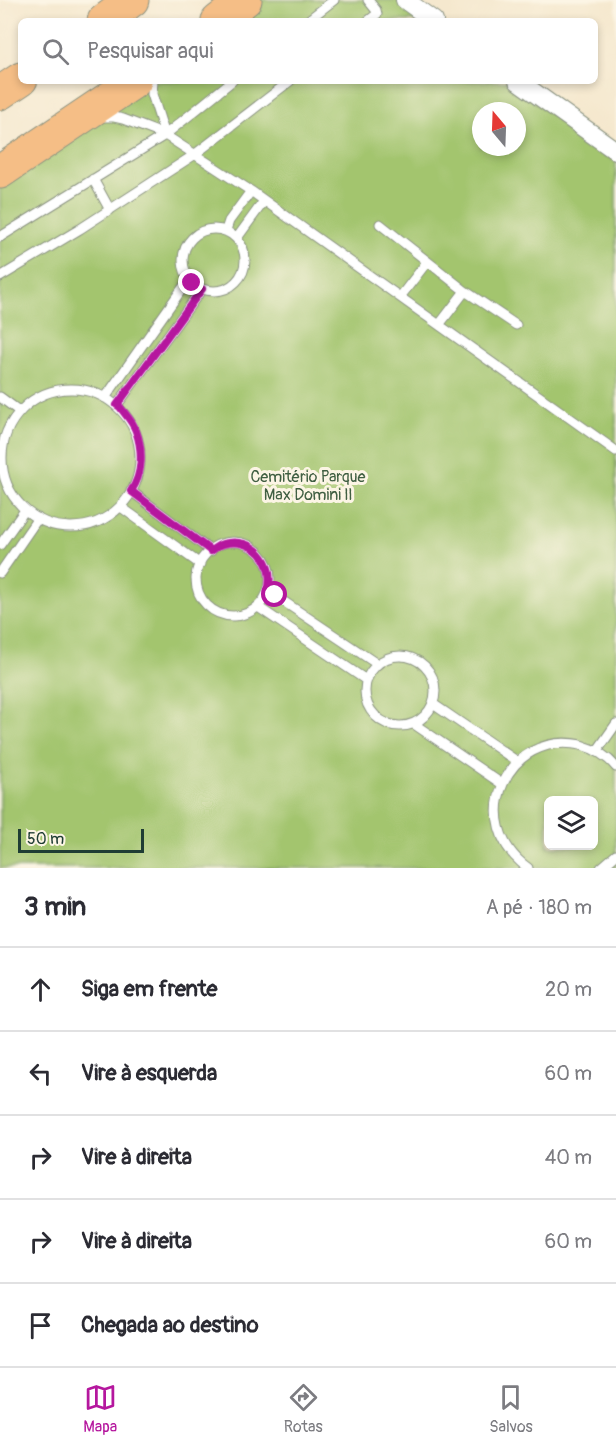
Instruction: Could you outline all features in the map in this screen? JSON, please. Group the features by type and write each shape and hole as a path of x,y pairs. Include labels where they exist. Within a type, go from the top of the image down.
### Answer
{"highway":[{"path":"108,18 132,0"},
{"path":"222,18 245,0"},
{"path":"0,93 18,81"},
{"path":"0,171 131,84"}],"street":[{"path":"405,0 430,18"},
{"path":"522,84 616,151"}],"lane":[{"path":"311,18 334,0"},
{"path":"368,0 377,14 372,18"},
{"path":"153,84 152,94 165,135"},
{"path":"0,237 165,135 228,84"},
{"path":"0,277 80,230 194,155 286,84"},
{"path":"82,117 114,117 165,135 251,191 616,451"},
{"path":"93,179 110,210"},
{"path":"226,230 251,191"},
{"path":"237,238 264,201"},
{"path":"380,224 465,291 516,326"},
{"path":"212,228 226,230 237,238 244,248 246,260 243,272 236,282 226,289 214,292 202,289 185,274 182,262 183,251 189,240 199,232 212,228"},
{"path":"400,297 427,262"},
{"path":"105,398 189,279"},
{"path":"117,405 202,289"},
{"path":"439,325 465,291"},
{"path":"69,388 96,392 117,405 136,430 142,457 136,484 121,507 99,522 74,527 47,523 25,510 8,488 1,462 5,434 19,411 42,394 69,388"},
{"path":"0,397 19,411"},
{"path":"0,420 10,427"},
{"path":"131,491 211,551"},
{"path":"121,507 200,564"},
{"path":"0,545 25,510"},
{"path":"0,573 38,518"},
{"path":"236,542 251,547 262,556 269,568 271,582 267,596 258,607 246,614 231,616 218,613 206,604 198,592 196,578 200,564 211,551 221,544 236,542"},
{"path":"268,591 377,664"},
{"path":"258,607 366,680"},
{"path":"401,656 414,659 425,666 432,676 436,690 433,704 426,716 414,724 400,727 386,724 374,716 366,704 364,690 368,676 377,664 388,658 401,656"},
{"path":"433,704 518,762"},
{"path":"414,724 502,784"},
{"path":"597,751 616,724"},
{"path":"528,868 517,865 504,843 497,820 499,795 509,772 527,755 538,749 562,743 597,751 615,762"},
{"path":"601,868 615,859"}],"green space":[{"path":"246,0 398,0 423,18 222,18"},
{"name":"Cemitério Parque Max Domini ll","path":"131,84 511,84 616,162 616,868 0,868 0,172"}],"route":[{"path":"192,283 202,289 117,405 136,430 142,457 136,484 131,491 211,551 221,544 236,542 251,547 262,556 269,568 271,582 268,591 275,595"}]}
